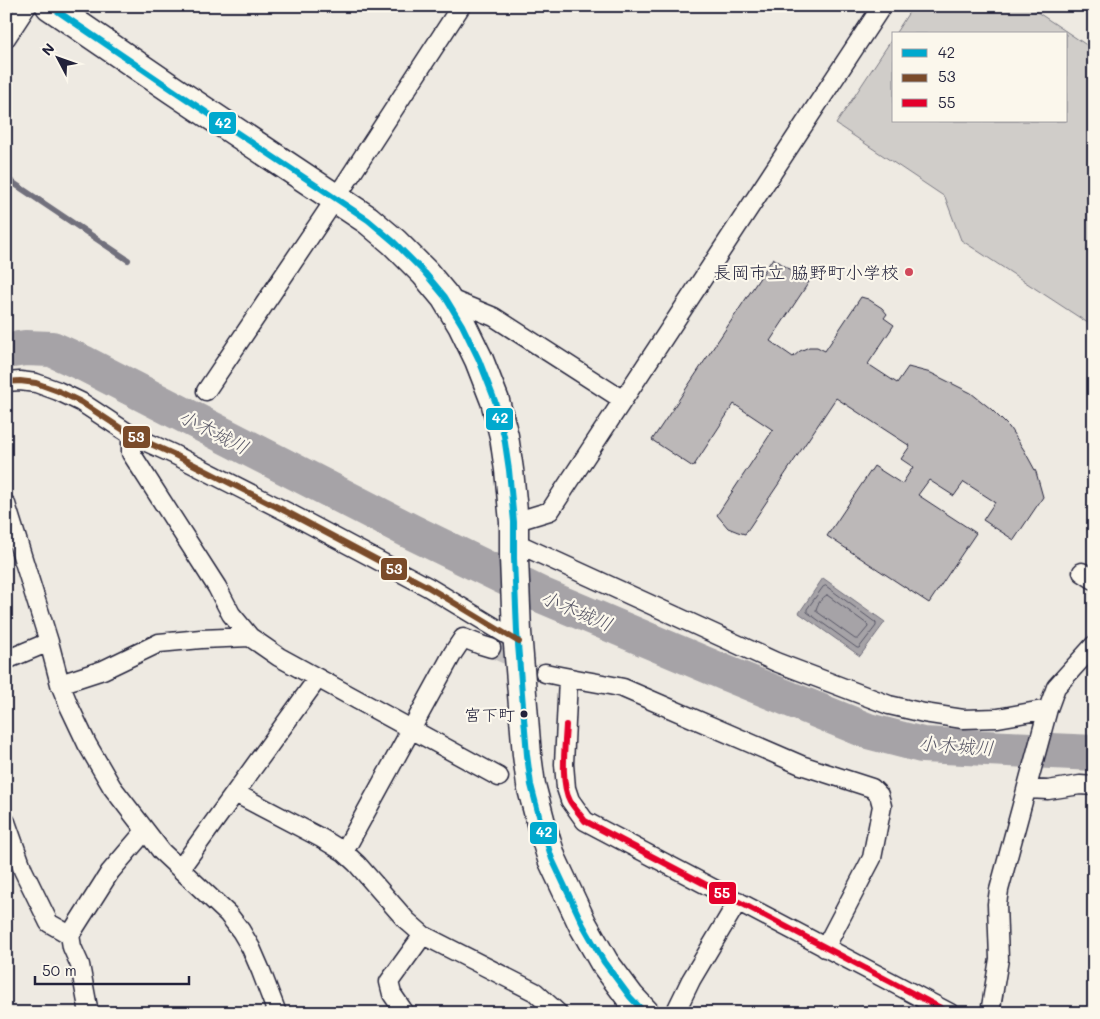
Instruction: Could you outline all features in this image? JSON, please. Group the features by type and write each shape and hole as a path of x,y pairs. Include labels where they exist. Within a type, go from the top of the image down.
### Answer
{"highway":[{"path":"50,6 164,85 368,220 426,273 462,325 479,360 495,401 504,436 509,470 518,637 527,755 531,784 542,827 550,851 583,926 604,962 630,997 646,1013"}],"street":[{"path":"6,38 27,6"},
{"path":"206,392 336,198 461,6"},
{"path":"882,6 550,511 514,541 776,662 889,704 924,713 963,718 998,718 1048,712"},
{"path":"445,298 494,317 623,400"},
{"path":"6,382 20,380 36,383 81,402 131,435 173,454 339,540 518,637"},
{"path":"131,435 131,453 217,587 231,614 250,637 280,657 499,777"},
{"path":"6,504 49,642 60,684 87,744 112,787 162,852 228,914 242,931 261,971 277,1013"},
{"path":"60,684 102,670 159,643 209,638 250,637"},
{"path":"344,852 453,653 464,638 491,648"},
{"path":"6,660 49,642"},
{"path":"990,1013 999,959 997,904 999,890 1048,712 1056,687 1094,644"},
{"path":"545,673 568,679 598,682 623,688 801,765 872,788 879,795 882,806 872,858 825,948"},
{"path":"180,869 318,678"},
{"path":"568,679 564,764 566,788 570,800 585,821"},
{"path":"1028,786 1048,790 1080,784 1094,786"},
{"path":"235,793 344,852 358,864 406,920 423,935 535,992 558,1013"},
{"path":"567,820 585,821 950,1013"},
{"path":"6,822 23,870 49,923 70,935"},
{"path":"89,1013 80,965 72,947 70,935 110,872 146,831"},
{"path":"675,1013 738,901"},
{"path":"405,1013 392,994 389,982 423,935"}],"shaded area":[{"path":"913,6 1028,6 1067,32 896,32"},
{"path":"1068,33 1094,50 1094,327 961,240 945,197 836,124 892,39 892,122 1068,122"}],"water":[{"path":"823,578 885,622 860,656 799,613"}],"building":[{"path":"773,258 809,282 770,341 793,357 809,347 817,347 825,351 861,297 868,299 882,308 887,314 884,318 894,325 868,364 897,383 908,367 931,373 971,393 1009,427 1036,472 1043,497 1014,540 983,520 995,502 964,482 954,496 929,480 918,495 976,533 929,603 827,536 874,466 902,484 913,467 901,459 910,446 836,398 745,534 728,528 717,515 773,430 734,404 693,467 652,440"}],"waterway":[{"path":"6,178 128,260"},
{"name":"小木城川","path":"6,351 25,348 52,349 85,364 412,532 541,595 868,731 922,745 1094,753"}],"tunnel":[{"path":"491,648 545,673"}],"transit line":[{"name":"42","path":"50,6 368,220 394,242 425,273 445,297 462,325 479,360 495,401 504,436 514,522 517,632 527,755 531,785 542,827 552,859 583,925 604,962 630,997 645,1013"},
{"name":"53","path":"6,382 36,383 81,402 131,435 173,454 287,512 428,587 519,642"},
{"name":"55","path":"566,725 565,784 570,801 585,821 950,1013"}],"place":[{"name":"長岡市立 脇野町小学校","path":"909,272"},
{"name":"宮下町","path":"524,714"}]}
